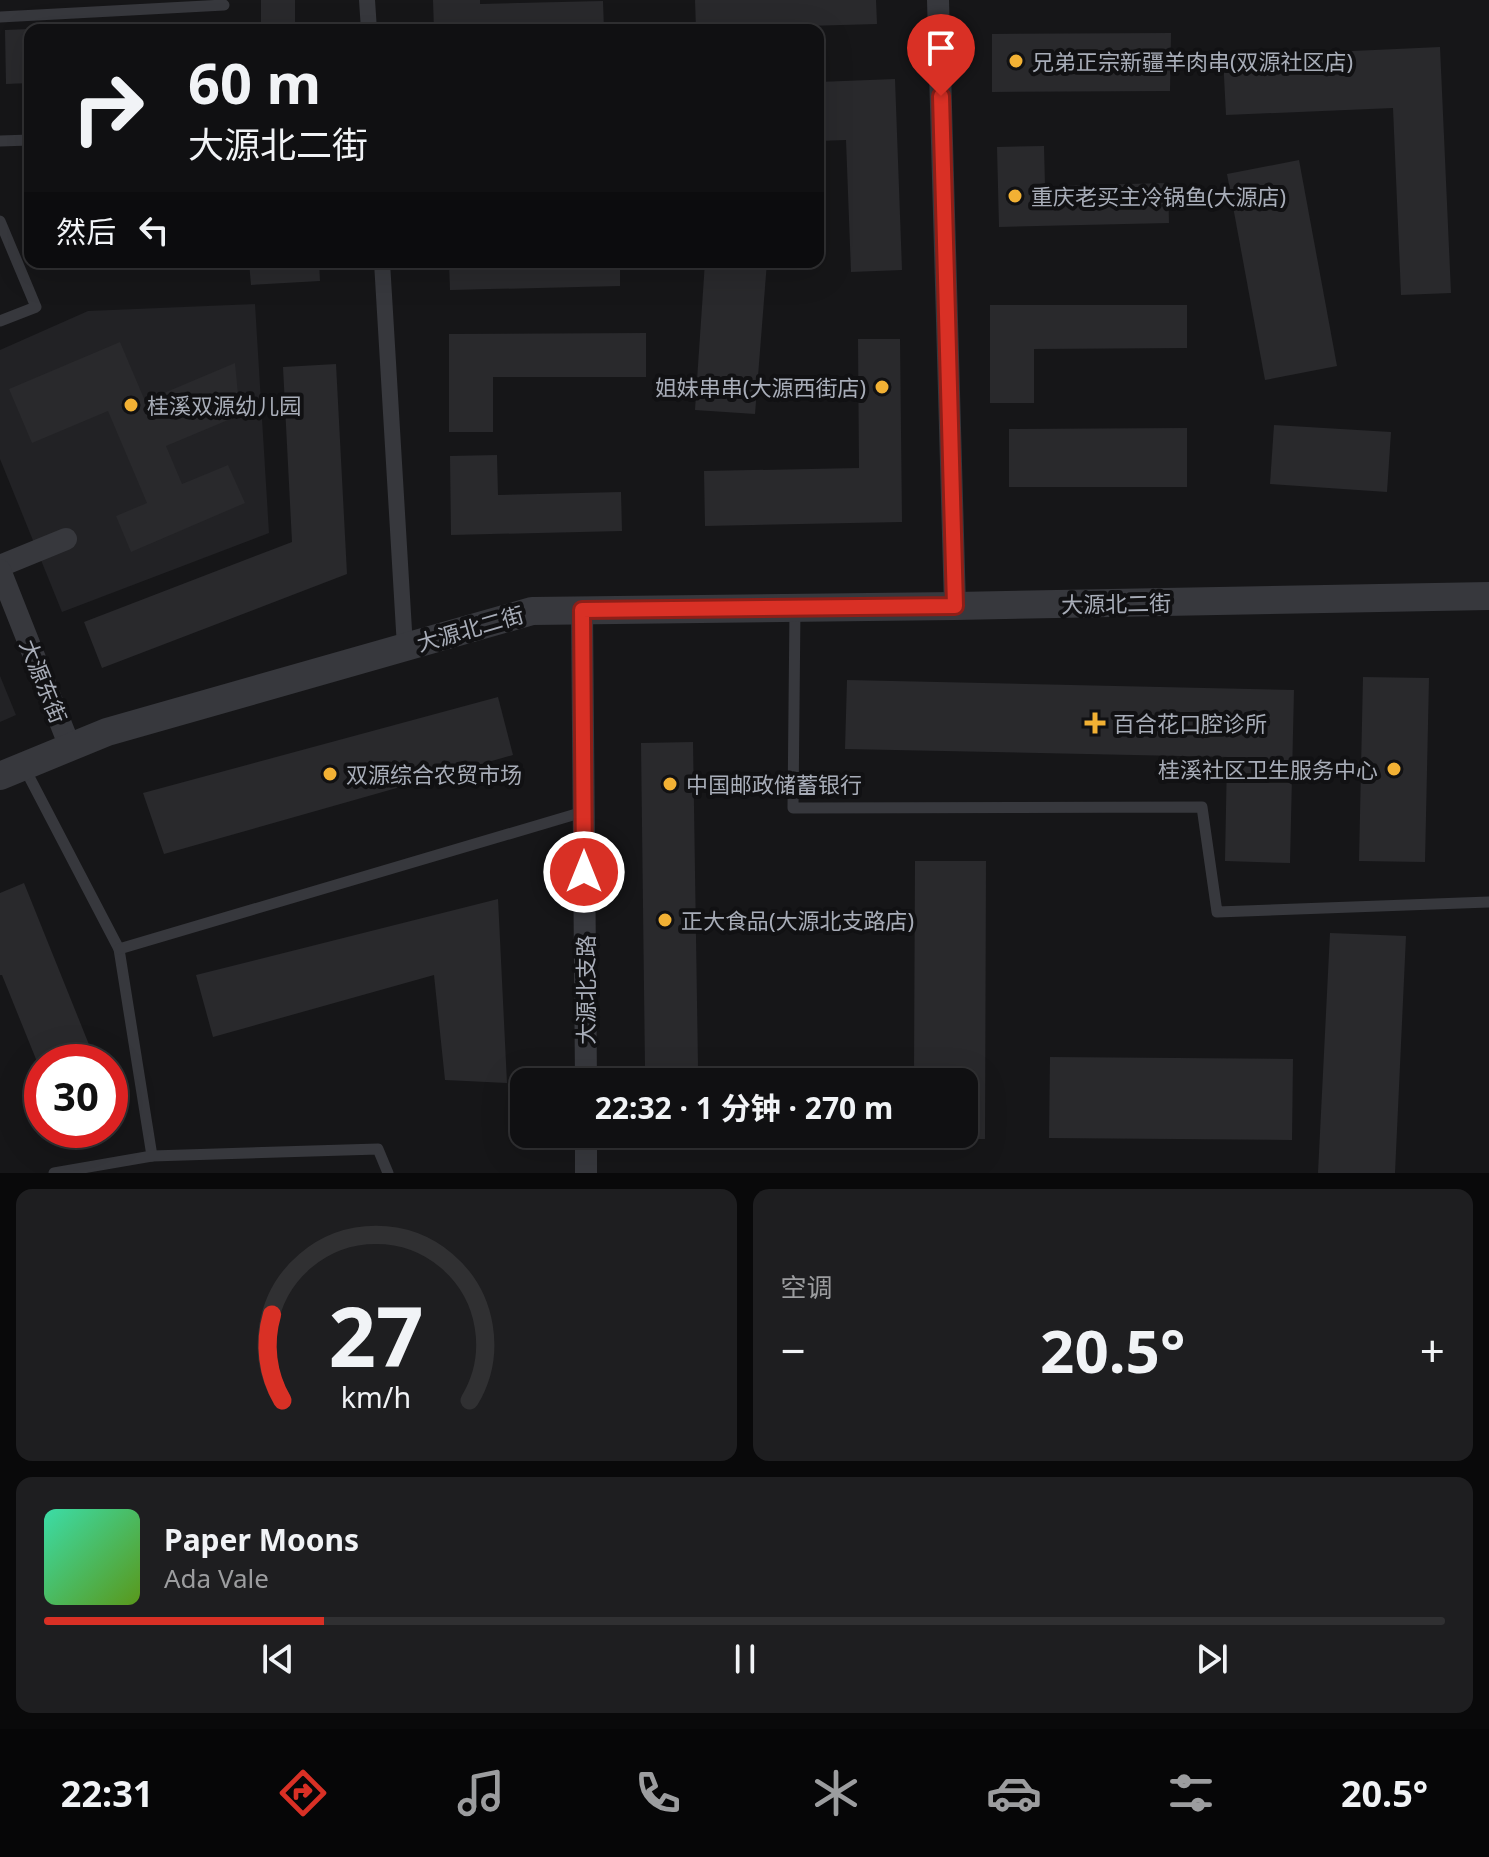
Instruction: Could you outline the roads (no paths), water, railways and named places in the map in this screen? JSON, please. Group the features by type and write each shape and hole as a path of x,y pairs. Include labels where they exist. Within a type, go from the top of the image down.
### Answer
{"street":[{"path":"367,0 369,24"},
{"path":"938,0 955,606"},
{"path":"382,268 405,647"},
{"path":"0,568 66,539"},
{"name":"大源东街","path":"0,568 70,747"},
{"name":"大源北二街","path":"12,771 107,732 532,611 1489,596"},
{"name":"大源北支路","path":"582,610 586,1068"},
{"path":"586,1148 586,1173"}],"lane":[{"path":"0,17 224,5"},
{"path":"0,141 24,140"},
{"path":"0,221 36,307 0,321"},
{"path":"795,608 793,808 1202,807 1217,912 1489,902"},
{"path":"12,771 119,949 152,1156"},
{"path":"119,949 583,812"},
{"path":"54,1173 152,1156 378,1149 388,1173"}],"place":[{"name":"兄弟正宗新疆羊肉串(双源社区店)","path":"1016,61"},
{"name":"重庆老买主冷锅鱼(大源店)","path":"1015,196"},
{"name":"姐妹串串(大源西街店)","path":"882,387"},
{"name":"桂溪双源幼儿园","path":"131,405"},
{"name":"百合花口腔诊所","path":"1095,723"},
{"name":"桂溪社区卫生服务中心","path":"1394,769"},
{"name":"双源综合农贸市场","path":"330,774"},
{"name":"中国邮政储蓄银行","path":"670,784"},
{"name":"正大食品(大源北支路店)","path":"665,920"}]}
